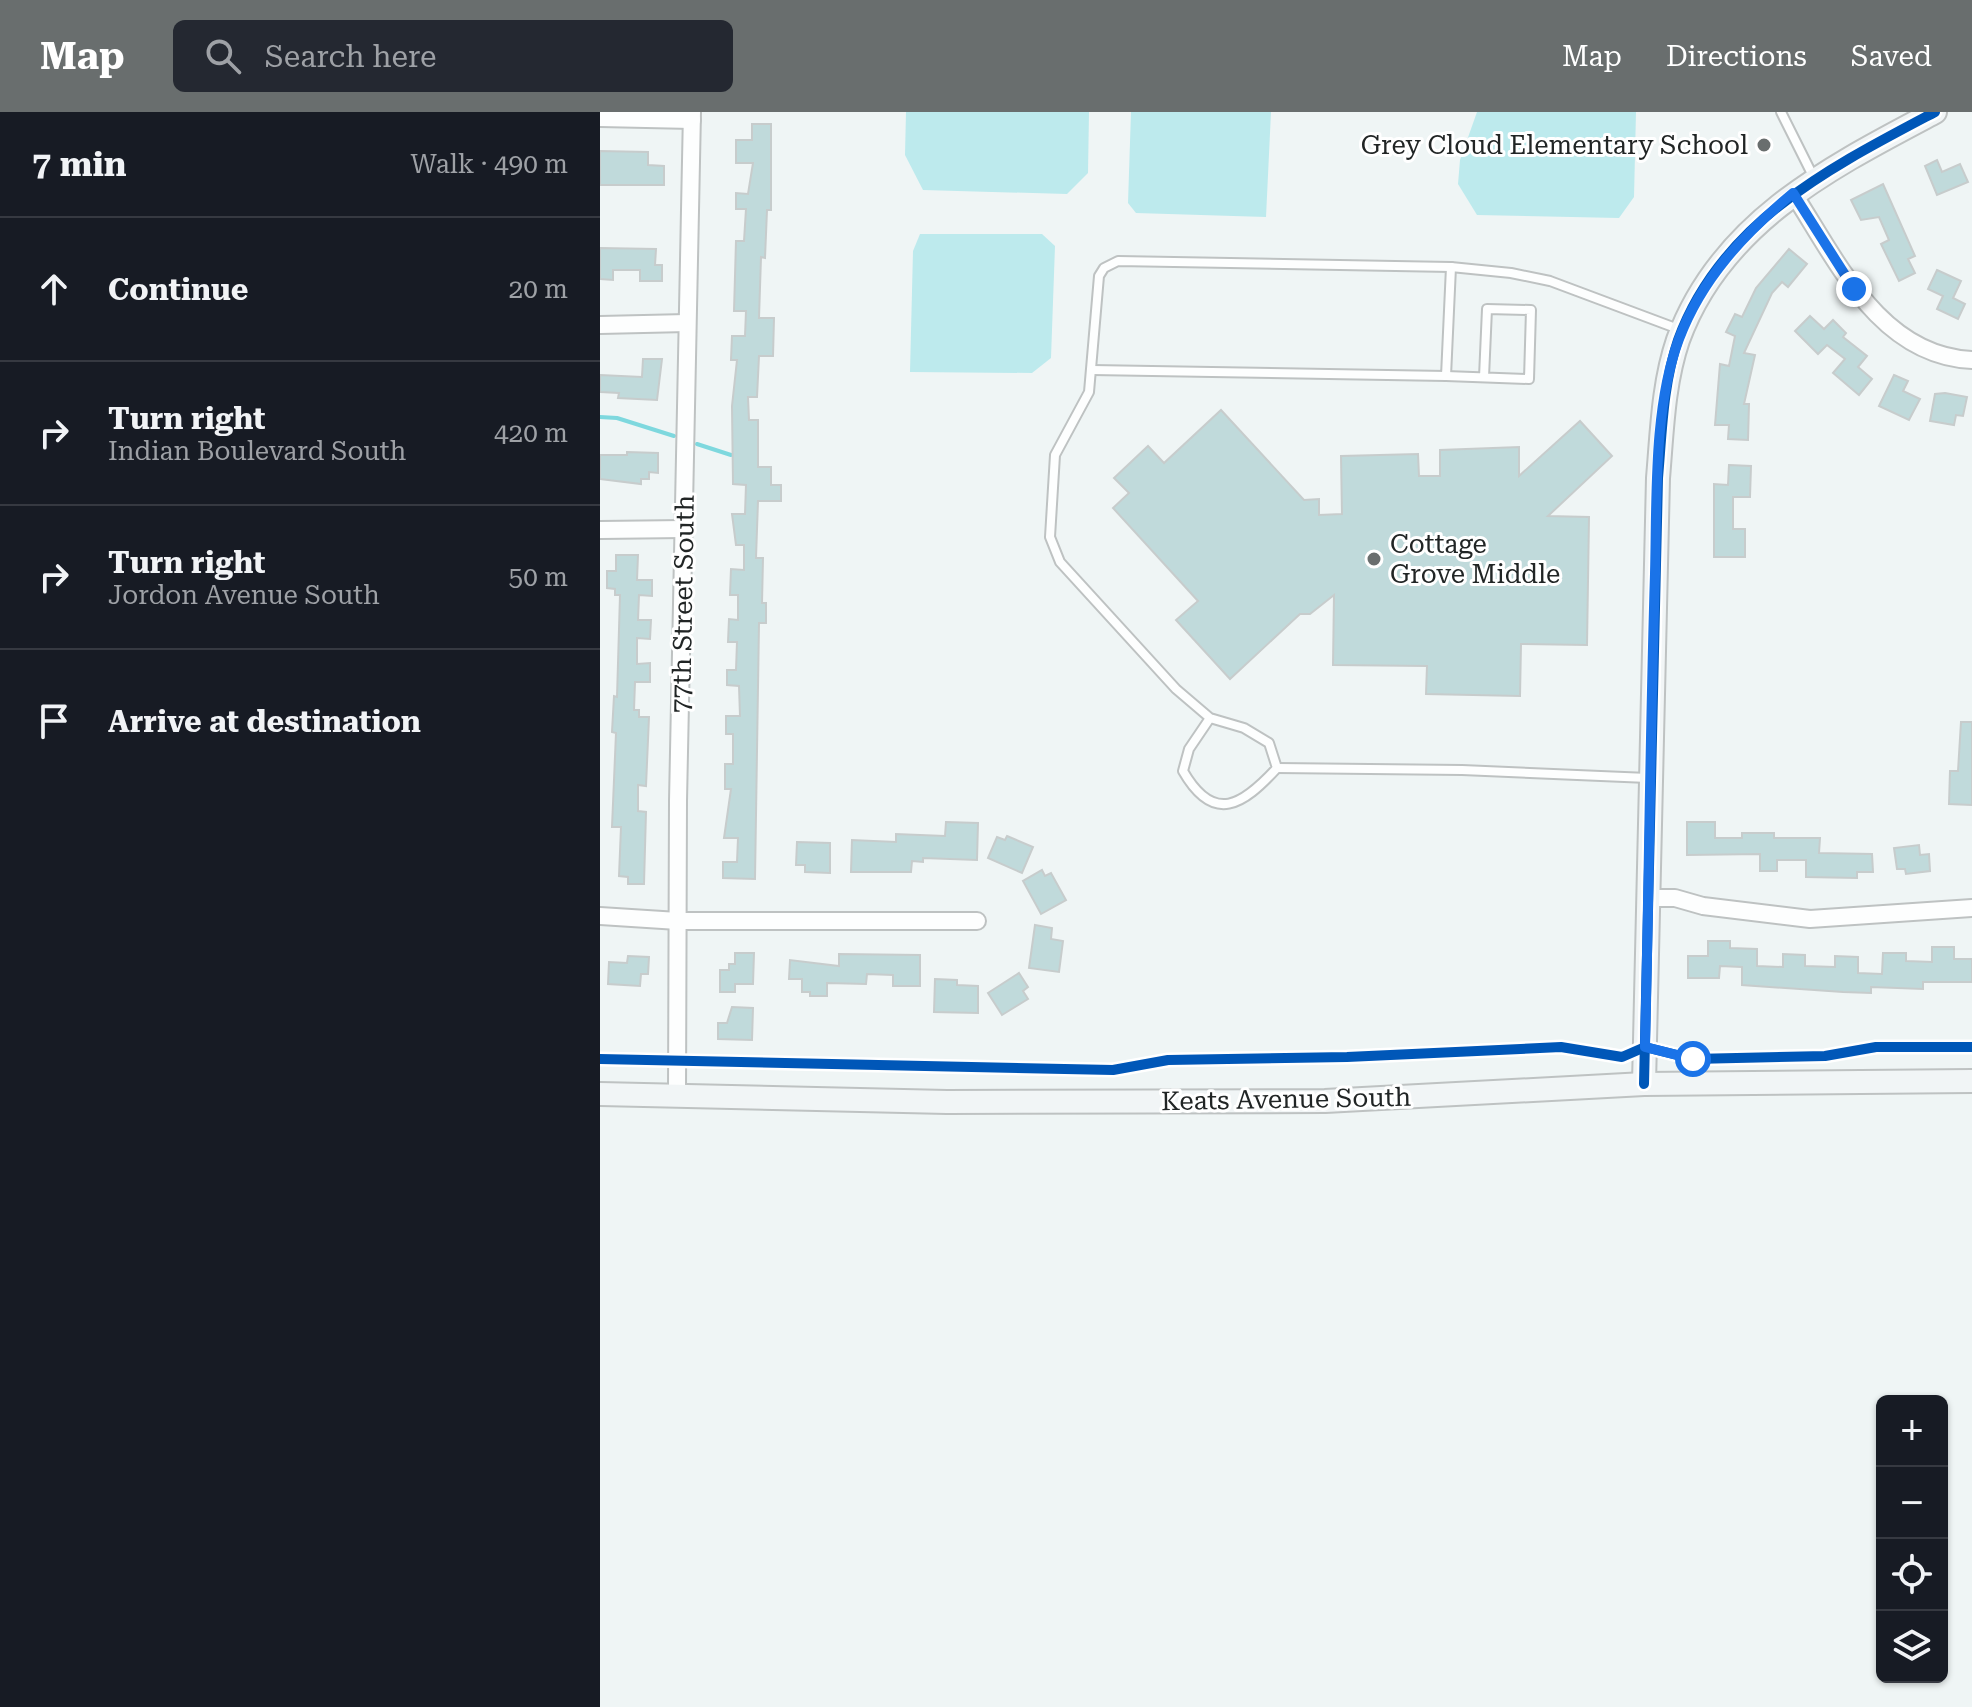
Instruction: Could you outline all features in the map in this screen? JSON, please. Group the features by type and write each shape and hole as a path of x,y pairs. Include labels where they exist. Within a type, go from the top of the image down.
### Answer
{"main road":[{"path":"1644,1084 1658,478 1666,387 1683,331 1712,274 1749,230 1814,178 1935,112"},
{"name":"Keats Avenue South","path":"600,1094 947,1102 1325,1101 1644,1084 1972,1081"}],"street":[{"path":"600,118 692,116"},
{"name":"77th Street South","path":"677,1096 692,116"},
{"path":"1793,193 1854,289 1887,325 1923,350 1972,360"},
{"path":"600,325 687,323"},
{"path":"600,530 684,529"},
{"path":"1649,898 1675,898 1703,906 1810,919 1972,908"},
{"path":"600,916 678,921 977,921"}],"lane":[{"path":"1781,112 1814,178"},
{"path":"1277,768 1269,743 1244,728 1210,718 1166,677 1060,562 1052,547 1055,455 1085,406 1092,370 1099,276 1104,268 1118,261 1451,267 1550,281 1683,331"},
{"path":"1446,376 1451,267"},
{"path":"1092,370 1529,379 1531,310 1487,309 1484,377"},
{"path":"1210,718 1189,749 1183,771 1195,792 1209,802 1228,804 1243,800 1277,768 1462,770 1651,778"}],"shaded area":[{"path":"906,112 1089,112 1088,173 1067,194 923,190 905,155"},
{"path":"1131,112 1271,112 1266,217 1136,213 1128,203"},
{"path":"1477,112 1636,112 1634,197 1619,218 1477,215 1458,184 1460,160"},
{"path":"920,234 1042,234 1055,246 1051,358 1032,373 910,372 913,251"}],"building":[{"path":"752,124 771,124 771,210 767,210 765,258 761,257 759,318 774,318 773,356 759,356 757,397 748,397 749,420 758,420 758,467 771,467 771,485 781,485 781,501 758,501 756,558 763,558 762,603 766,603 766,623 759,623 755,879 723,878 723,862 737,862 738,838 724,838 731,789 725,789 725,764 733,764 733,734 726,734 726,716 740,716 739,686 727,685 727,670 736,670 737,642 728,642 729,619 738,620 738,595 730,595 731,569 744,570 744,545 736,545 732,514 745,514 746,485 733,484 732,406 737,360 731,360 732,336 745,336 746,311 734,311 736,241 744,241 746,209 736,209 736,193 748,194 753,163 736,163 736,140 752,140"},
{"path":"600,151 648,152 648,165 664,166 664,185 600,185"},
{"path":"1937,160 1942,172 1960,164 1968,182 1937,195 1925,166"},
{"path":"1883,184 1915,256 1908,259 1915,273 1899,281 1881,244 1889,240 1879,217 1861,220 1851,200"},
{"path":"600,248 656,249 655,265 662,265 662,281 640,281 640,270 613,270 613,280 600,279"},
{"path":"1789,249 1807,264 1788,287 1782,282 1772,293 1744,353 1755,355 1744,404 1749,404 1748,440 1728,439 1729,425 1715,425 1720,364 1729,366 1735,336 1726,332 1735,314 1742,317 1756,288"},
{"path":"1937,270 1961,281 1953,298 1965,304 1958,319 1937,309 1943,296 1928,289"},
{"path":"1810,316 1824,329 1833,320 1846,333 1843,337 1867,356 1858,367 1872,379 1859,395 1833,373 1845,359 1827,345 1818,354 1795,331"},
{"path":"643,359 662,359 657,400 618,398 619,393 600,392 600,375 642,377"},
{"path":"1894,375 1908,381 1903,391 1920,399 1909,420 1879,406"},
{"path":"1935,394 1967,397 1963,416 1956,415 1954,425 1930,421"},
{"name":"Cottage Grove Middle","path":"1221,410 1304,500 1319,499 1319,515 1342,514 1341,456 1418,454 1419,476 1440,476 1440,450 1519,447 1519,476 1580,421 1612,456 1548,516 1589,517 1587,645 1521,644 1520,696 1426,694 1427,666 1333,665 1334,595 1310,614 1300,614 1230,679 1176,620 1198,601 1113,508 1129,493 1114,478 1148,446 1164,463"},
{"path":"627,452 658,453 658,473 649,472 649,479 641,479 641,484 600,479 600,455 627,455"},
{"path":"1729,465 1751,466 1750,497 1733,497 1733,529 1745,529 1745,557 1714,557 1714,484 1728,485"},
{"path":"616,555 638,555 637,580 652,580 652,596 639,595 638,620 651,620 650,639 637,638 637,664 650,663 650,682 635,682 634,710 639,710 639,717 649,717 646,786 638,785 638,811 646,812 644,884 628,884 628,877 619,876 621,827 612,827 616,733 612,732 614,696 617,697 620,595 615,595 615,589 607,588 607,571 616,571"},
{"path":"1961,722 1972,722 1972,805 1949,804 1950,771 1958,771"},
{"path":"946,822 978,823 977,860 923,858 923,862 912,861 911,872 851,872 852,840 896,842 896,834 945,836"},
{"path":"1687,822 1715,822 1715,838 1742,838 1742,833 1774,833 1774,838 1820,838 1819,853 1872,854 1873,872 1857,872 1857,878 1806,877 1806,860 1777,860 1777,871 1760,871 1760,854 1687,855"},
{"path":"1007,836 1033,847 1022,873 988,858 997,837 1005,840"},
{"path":"797,842 830,843 830,873 805,872 805,865 796,865"},
{"path":"1919,845 1920,855 1929,854 1930,871 1906,874 1905,869 1897,869 1894,848"},
{"path":"1042,870 1045,876 1051,873 1066,900 1041,914 1023,881"},
{"path":"1035,925 1052,928 1051,939 1063,941 1059,972 1029,968"},
{"path":"1708,941 1730,941 1730,948 1757,949 1757,966 1783,967 1783,954 1805,955 1805,966 1835,967 1835,956 1858,957 1858,973 1882,974 1883,953 1906,953 1906,961 1932,962 1932,947 1954,947 1954,959 1972,959 1972,982 1923,982 1923,989 1871,987 1871,993 1843,992 1742,985 1742,967 1720,966 1719,978 1688,978 1688,956 1708,956"},
{"path":"735,953 754,953 753,984 735,984 735,992 720,992 720,970 729,970 729,964 735,964"},
{"path":"839,954 920,955 920,986 893,986 893,975 867,974 866,984 827,983 827,996 810,996 810,992 802,992 802,979 789,979 790,960 839,966"},
{"path":"628,956 649,957 648,974 641,974 640,986 608,984 609,962 627,963"},
{"path":"1019,973 1028,987 1023,991 1028,999 1002,1015 988,993"},
{"path":"935,979 957,980 957,985 978,986 978,1013 934,1012"},
{"path":"732,1007 753,1008 752,1040 718,1039 718,1023 727,1023"}],"waterway":[{"path":"600,417 617,418 674,436"},
{"path":"697,444 731,455"}],"cycle path":[{"path":"1644,1084 1658,478 1664,408 1678,340 1697,299 1722,262 1751,231 1819,177 1935,112"},
{"path":"600,1059 1113,1070 1168,1060 1347,1057 1561,1047 1622,1057 1645,1047 1693,1059 1825,1056 1876,1047 1972,1047"}],"place":[{"name":"Grey Cloud Elementary School","path":"1764,145"},
{"name":"Cottage Grove Middle","path":"1374,559"}],"route":[{"path":"1693,1059 1645,1047 1652,656 1658,478 1666,387 1679,339 1712,274 1749,230 1793,193 1854,289"}]}
